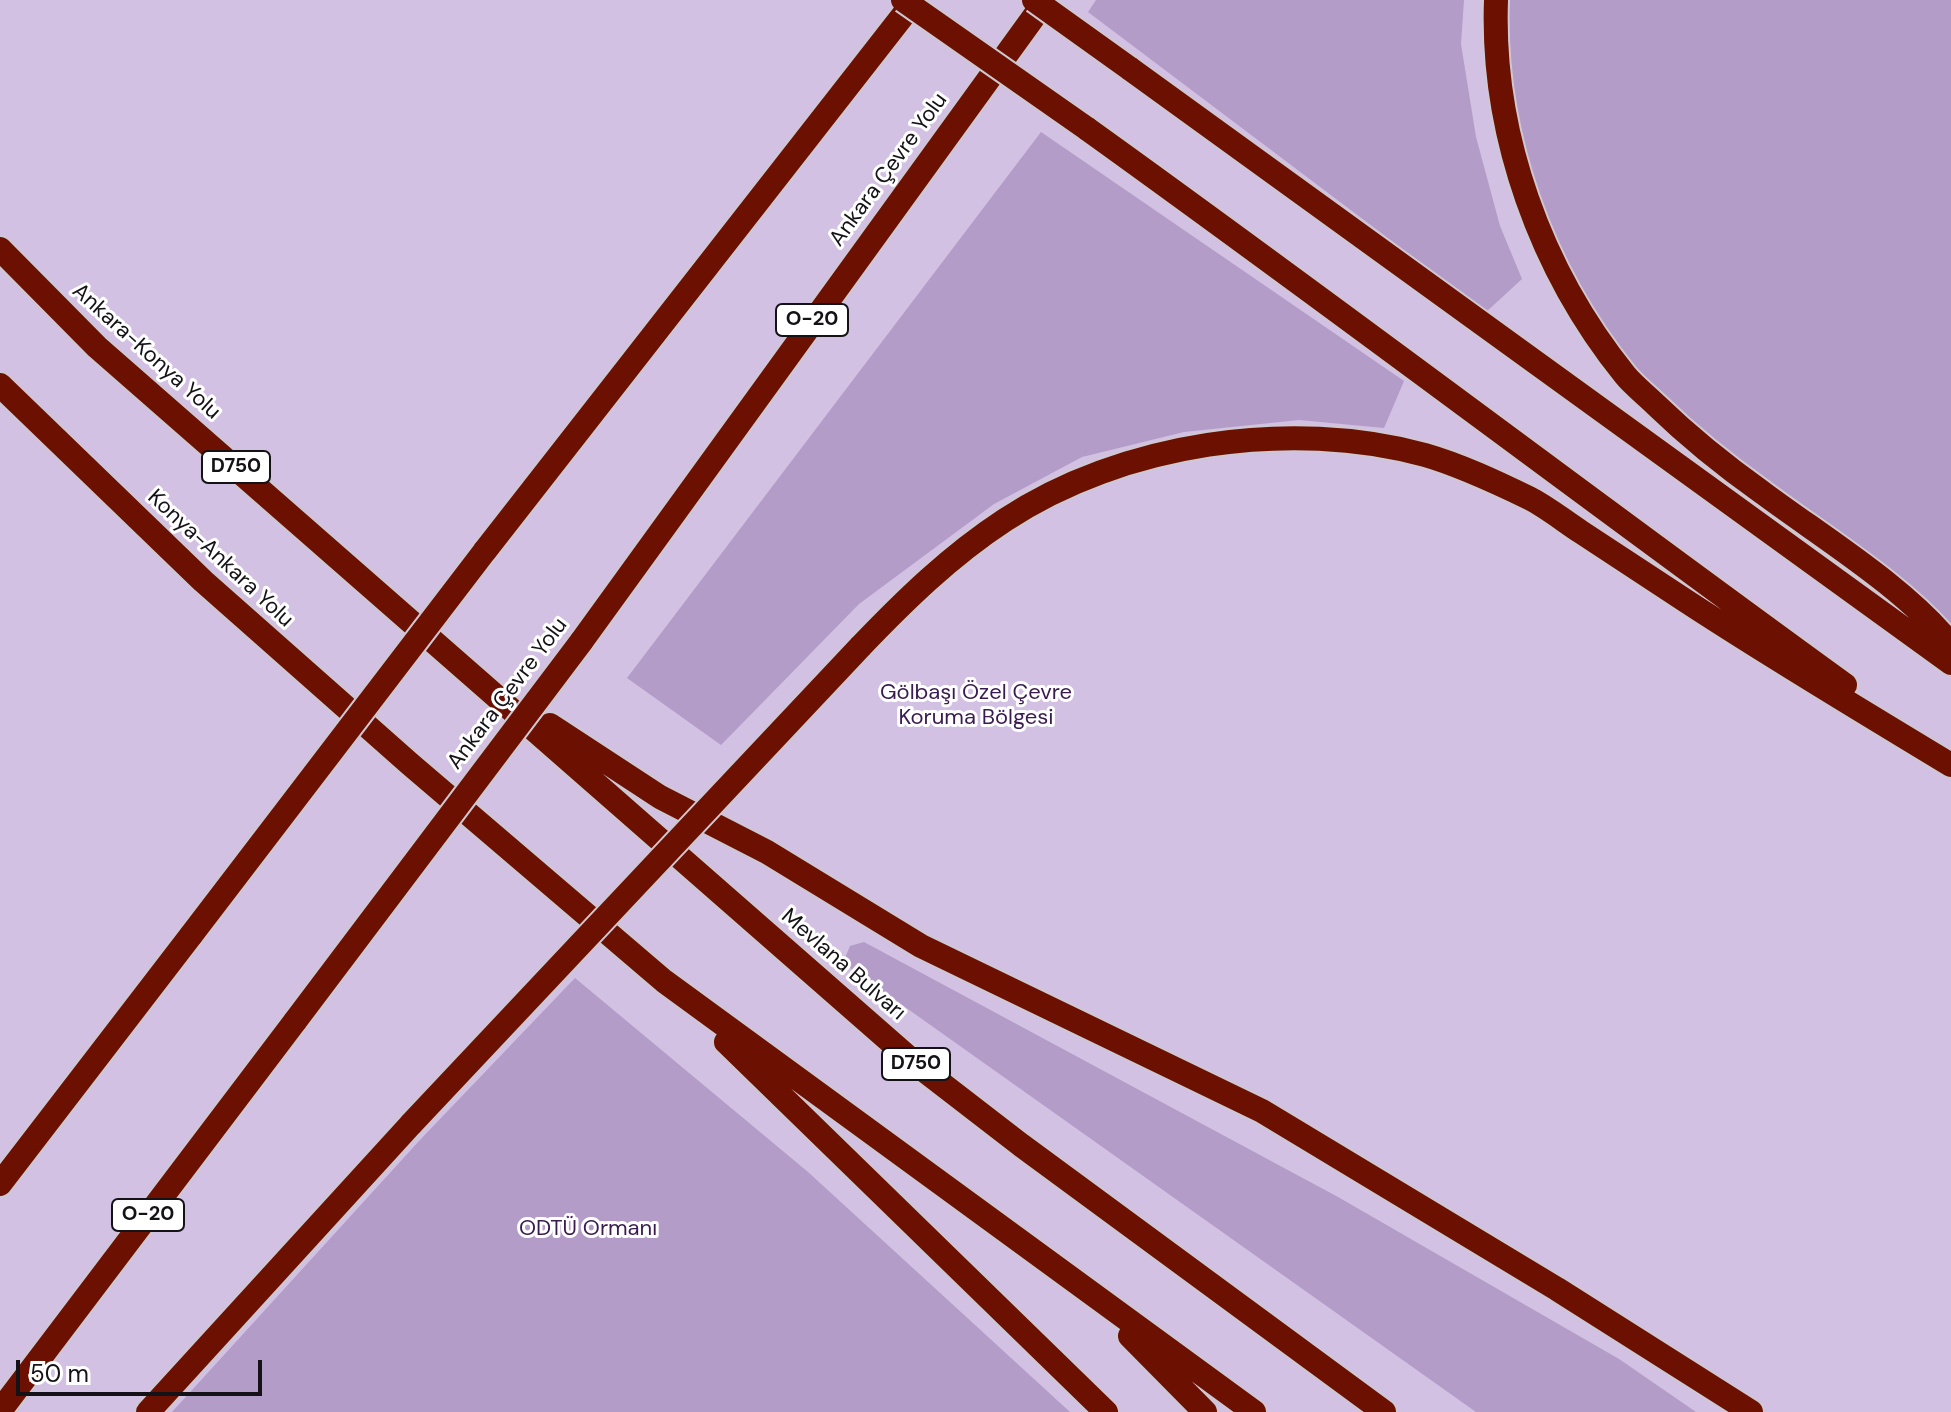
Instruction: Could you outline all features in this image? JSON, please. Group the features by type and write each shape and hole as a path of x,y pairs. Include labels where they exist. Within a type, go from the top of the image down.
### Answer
{"highway":[{"path":"903,0 1322,297 1674,561 1951,763"},
{"path":"0,1184 484,552 915,0"},
{"path":"1034,0 1951,663"},
{"name":"Ankara Çevre Yolu","path":"0,1411 581,642 1046,0"},
{"path":"1496,0 1494,40 1505,123 1533,218 1577,307 1626,377 1722,463 1899,594 1951,645"},
{"name":"Ankara-Konya Yolu","path":"0,249 97,347 478,678"},
{"name":"Konya-Ankara Yolu","path":"0,385 203,581 410,764 664,981"},
{"path":"148,1412 412,1123 914,591 1007,518 1055,492 1110,469 1235,439 1292,437 1367,445 1425,456 1532,499 1780,663 1951,763"},
{"path":"478,678 660,797 767,852 921,946 1262,1111 1557,1289 1751,1412"},
{"name":"Mevlana Bulvarı","path":"478,678 916,1064 1384,1412"},
{"path":"664,981 1254,1412"},
{"path":"664,981 1106,1412"},
{"path":"1078,1283 1205,1412"}],"green space":[{"name":"Gölbaşı Özel Çevre Koruma Bölgesi","path":"0,0 1951,0 1951,1412 0,1412"},
{"path":"1096,0 1464,0 1461,44 1476,137 1500,226 1522,279 1486,312 1088,12"},
{"path":"1496,0 1951,0 1951,645 1626,377 1533,218"},
{"path":"1041,132 1404,381 1384,428 1299,420 1184,432 1082,457 994,504 859,604 721,745 627,678"},
{"path":"864,942 1338,1197 1619,1359 1696,1412 1476,1412 843,963 850,946"},
{"name":"ODTÜ Ormanı","path":"575,978 808,1172 1070,1412 172,1412 419,1141"}]}
